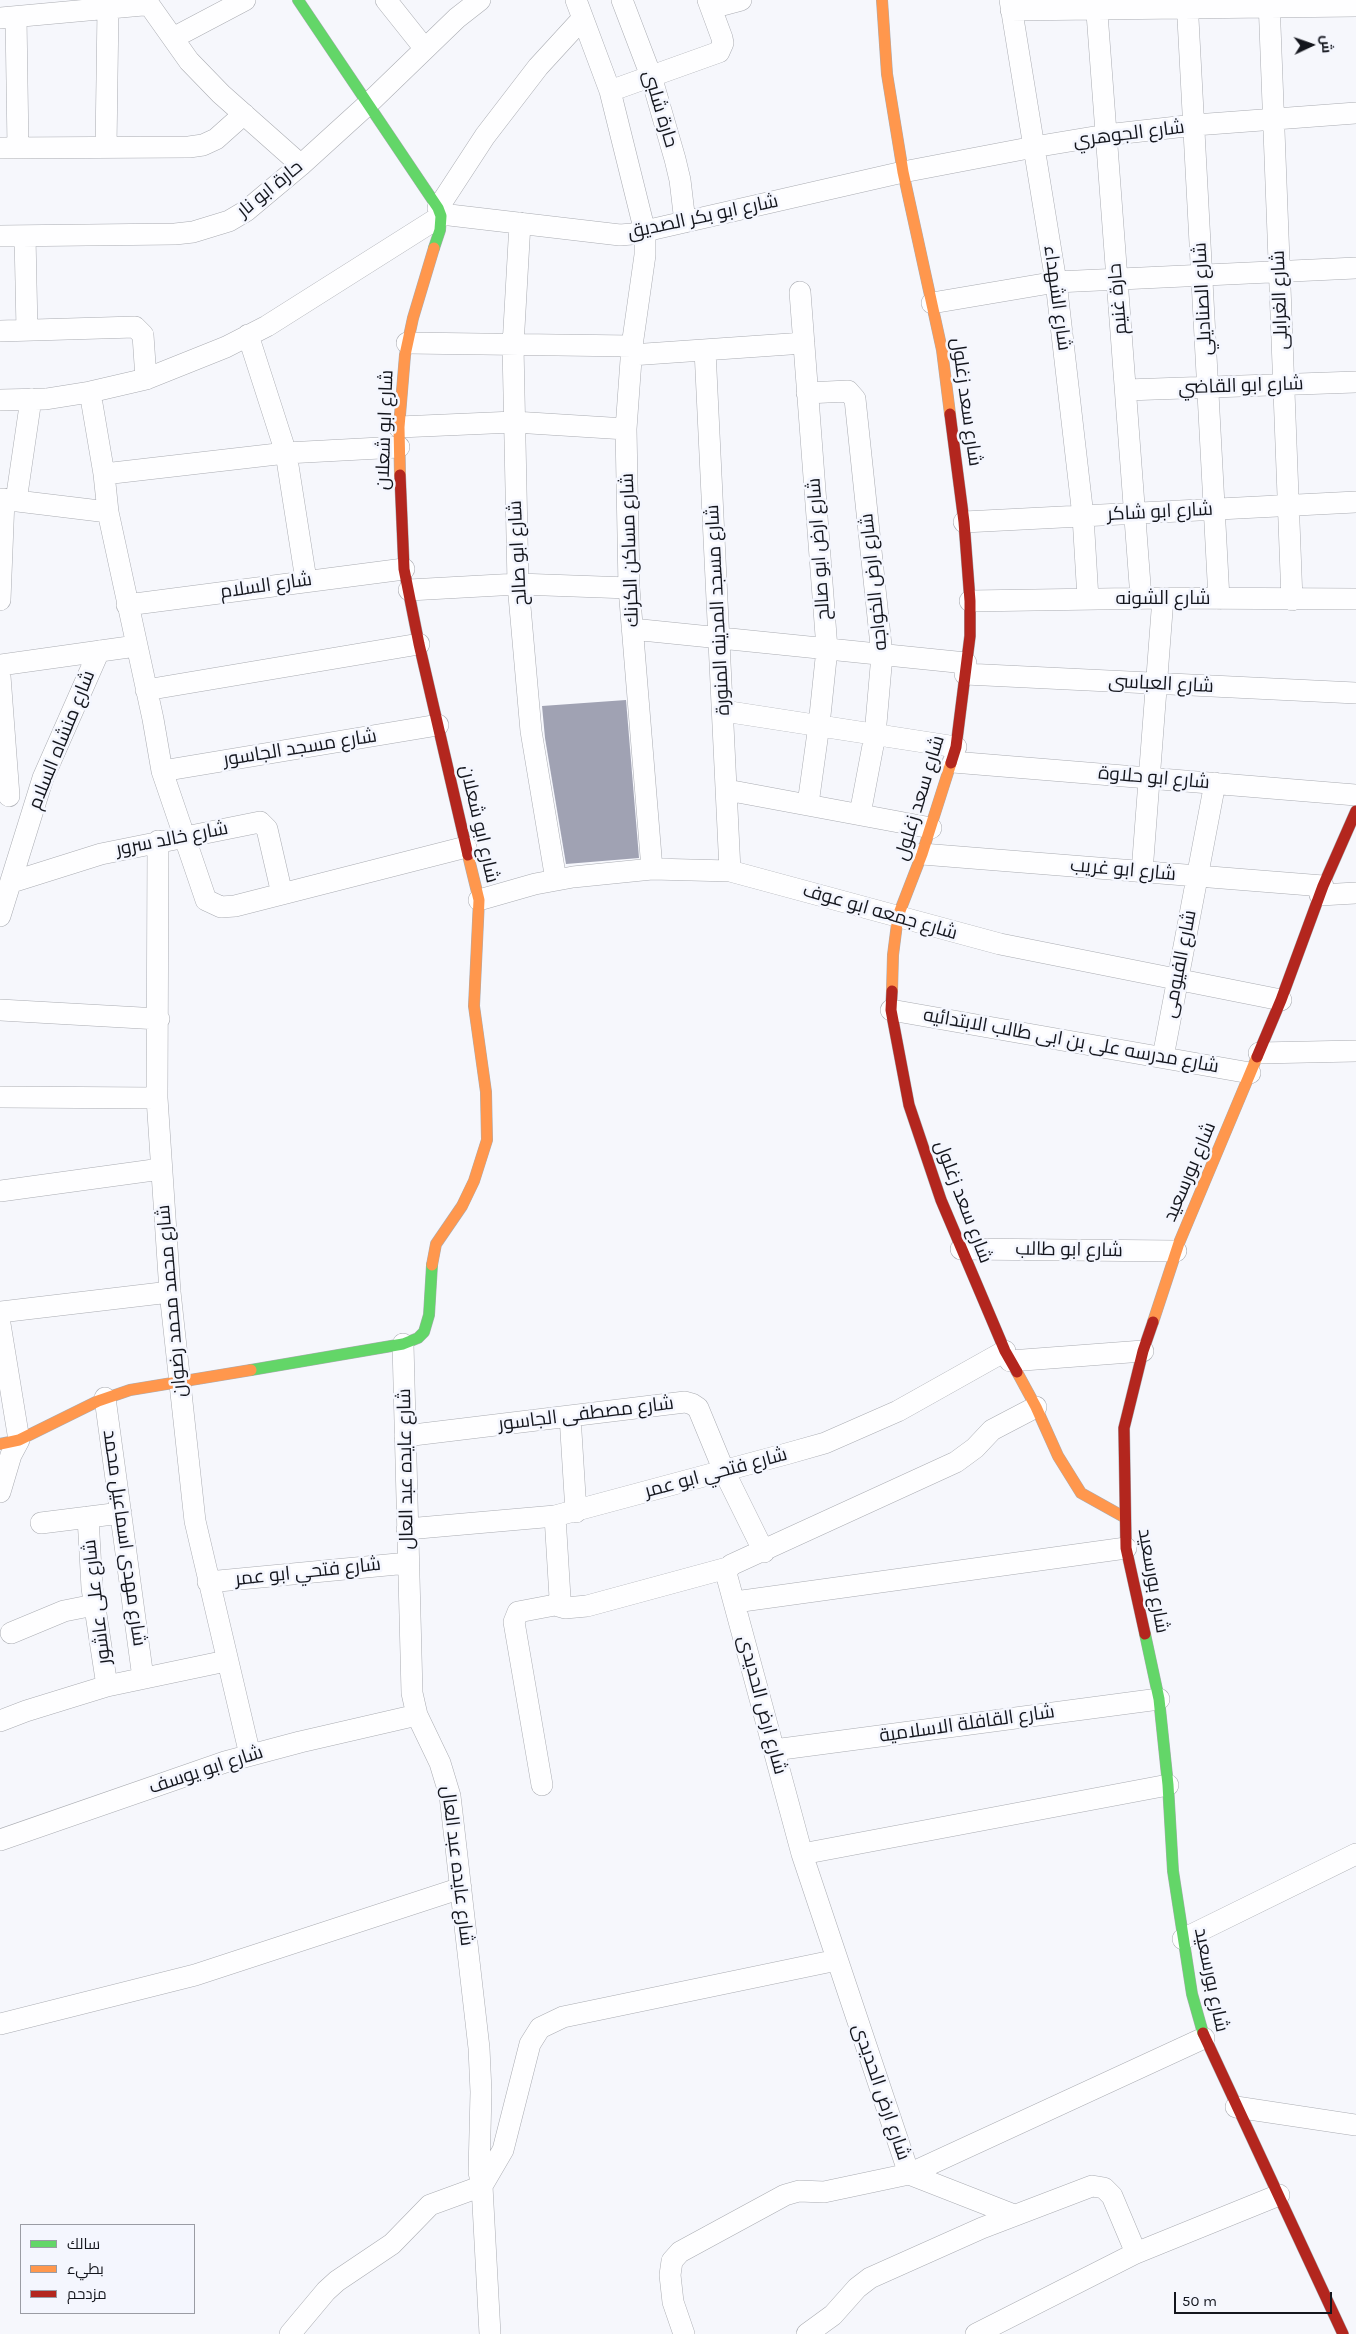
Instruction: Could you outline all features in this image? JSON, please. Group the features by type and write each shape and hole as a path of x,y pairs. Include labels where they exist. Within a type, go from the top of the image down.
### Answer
{"street":[{"path":"173,38 245,0"},
{"path":"298,0 440,213"},
{"path":"386,0 425,49"},
{"name":"حارة ابو نار","path":"0,236 175,234 212,228 246,211 301,165 367,105 457,18 480,0"},
{"name":"حارة شلبى","path":"622,0 651,76 680,180 685,222"},
{"path":"610,91 718,52 723,43 709,4 741,0"},
{"name":"شارع سعد زغلول","path":"882,0 887,74 904,172 942,350 964,522 970,600 970,636 954,754 931,828 898,916 893,955 891,1010 910,1105 941,1200 1008,1356 1036,1406 1058,1456 1080,1492 1124,1517"},
{"name":"حارة غنيم","path":"1096,4 1142,598"},
{"name":"شارع الصناديلي","path":"1187,4 1219,599"},
{"path":"1010,5 1269,4 1356,6"},
{"name":"شارع الغرابلى","path":"1269,4 1292,600"},
{"name":"شارع الشهداء","path":"1010,5 1056,282 1083,516 1088,599"},
{"path":"244,114 216,139 188,147 9,148 8,18 108,8 150,6 189,61 301,165"},
{"path":"106,147 108,8"},
{"path":"0,400 31,399 90,392 146,379 226,347 248,335 440,213 485,136 579,10"},
{"name":"شارع مساكن الكرنك","path":"579,10 610,91 645,232 645,255 631,351 626,429 629,588 652,869"},
{"name":"شارع الجوهري","path":"904,172 1034,147 1106,136 1195,125 1356,113"},
{"name":"شارع ابو بكر الصديق","path":"440,213 620,235 645,232 904,172"},
{"name":"شارع ابو شعلان","path":"403,1344 418,1338 424,1332 427,1325 431,1296 432,1258 436,1244 462,1206 474,1181 487,1140 486,1092 474,1006 478,900 419,644 404,569 399,437 407,343 441,225 440,213"},
{"name":"شارع ابو صالح","path":"520,223 513,346 518,584 531,730 556,880"},
{"path":"25,236 27,330"},
{"path":"932,303 1056,282 1356,268"},
{"name":"شارع ارض ابو صالح","path":"800,292 827,649 808,804"},
{"path":"0,332 135,326 142,335 146,379"},
{"path":"248,335 286,453 306,580"},
{"path":"407,343 631,351 705,350 804,343"},
{"name":"شارع مسجد المدينه المنورة","path":"705,350 724,710 730,870"},
{"name":"شارع ابو القاضي","path":"1126,390 1356,382"},
{"name":"شارع ارض الخواجه","path":"807,393 842,391 852,394 855,398 882,654 875,734 860,814"},
{"path":"90,392 104,474 108,512 162,771 202,893 206,900 212,905 235,906 466,847"},
{"path":"0,600 7,500 31,399"},
{"path":"104,474 286,453 514,422 626,429"},
{"path":"7,500 108,512"},
{"name":"شارع ابو شاكر","path":"964,522 1356,502"},
{"name":"شارع السلام","path":"127,605 306,580 404,569"},
{"path":"409,590 518,584 629,588"},
{"path":"1142,872 1163,598"},
{"name":"شارع الشونه","path":"970,600 1163,598 1356,600"},
{"name":"شارع العباسى","path":"632,629 720,636 882,654 966,669 1156,684 1356,693"},
{"path":"146,690 419,644"},
{"path":"0,665 136,646"},
{"name":"شارع منشاه السلام","path":"0,916 9,877 35,800 99,651"},
{"path":"0,676 5,795 35,800"},
{"path":"724,710 875,734 954,754"},
{"name":"شارع مسجد الجاسور","path":"162,771 438,726"},
{"name":"شارع ابو حلاوة","path":"954,754 1149,778 1356,795"},
{"name":"شارع الفيومى","path":"1163,1057 1215,783"},
{"path":"727,790 931,828"},
{"name":"شارع بورسعيد","path":"1343,2334 1204,2038 1192,1994 1173,1870 1168,1785 1159,1699 1126,1548 1124,1428 1143,1351 1176,1251 1281,1000 1322,890 1356,811"},
{"name":"شارع خالد سرور","path":"9,877 158,841 257,823 263,824 267,829 282,894"},
{"name":"شارع محمد محمد رضوان","path":"158,841 157,1098 170,1292 195,1521 226,1662 250,1755"},
{"name":"شارع ابو غريب","path":"922,854 1197,876 1356,893"},
{"name":"شارع جمعه ابو عوف","path":"478,900 556,880 652,869 730,870 1000,944 1281,1000"},
{"path":"0,1010 158,1019"},
{"name":"شارع مدرسه على بن ابى طالب الابتدائيه","path":"891,1010 1250,1073"},
{"path":"1259,1053 1356,1051"},
{"path":"0,1097 157,1098"},
{"path":"0,1191 161,1169"},
{"name":"شارع ابو طالب","path":"961,1248 1176,1251"},
{"path":"0,1312 170,1292"},
{"path":"0,1324 11,1455 0,1492"},
{"path":"9,1442 105,1398 130,1390 403,1344"},
{"name":"شارع عايده عبد العال","path":"403,1344 406,1529 412,1693 417,1715 434,1747 446,1779 452,1813 479,2048 481,2092 479,2172 482,2186 490,2334"},
{"path":"1008,1356 1143,1351"},
{"name":"شارع فتحي ابو عمر","path":"406,1529 565,1514 824,1443 898,1411 1008,1356"},
{"name":"شارع مهدى اسماعيل محمد","path":"105,1398 143,1678"},
{"name":"شارع مصطفى الجاسور","path":"405,1436 685,1402 692,1404 698,1408 724,1471 764,1552"},
{"path":"542,1785 514,1622 518,1612 555,1605 570,1608 587,1606 728,1568 956,1462 975,1448 992,1430 1036,1406"},
{"path":"555,1605 561,1593 570,1416"},
{"path":"41,1524 120,1513"},
{"name":"شارع على عاشور","path":"88,1517 94,1605 107,1686"},
{"path":"735,1602 1126,1548"},
{"name":"شارع فتحي ابو عمر","path":"208,1582 408,1563"},
{"name":"شارع ارض الحديدى","path":"728,1568 726,1573 802,1854 909,2174"},
{"path":"11,1633 64,1611 94,1605"},
{"path":"0,1721 107,1686 226,1662"},
{"name":"شارع القافلة الاسلامية","path":"774,1750 1159,1699"},
{"name":"شارع ابو يوسف","path":"0,1840 250,1755 417,1715"},
{"path":"802,1854 1168,1785"},
{"path":"1183,1939 1356,1854"},
{"path":"0,2024 195,1975 460,1888"},
{"path":"290,2334 326,2290 392,2244 430,2205 482,2186 503,2150 530,2044 540,2028 563,2017 837,1960"},
{"path":"684,2334 673,2302 670,2275 672,2261 680,2252 785,2195 799,2191 824,2192 909,2174 1204,2038"},
{"path":"1236,2107 1356,2125"},
{"path":"909,2174 1014,2215"},
{"path":"807,2334 833,2315 857,2288 870,2278 1014,2215 1092,2186 1104,2188 1112,2196 1136,2253"},
{"path":"976,2334 1136,2253 1279,2195"}],"building":[{"path":"626,700 639,858 566,864 545,738 542,706"}],"traffic: fast":[{"path":"298,0 438,208 441,216 440,230 434,248"},
{"path":"251,1370 403,1344 418,1338 424,1332 429,1315 432,1265"},
{"path":"1145,1634 1159,1699 1168,1785 1173,1871 1192,1994 1203,2033"}],"traffic: slow":[{"path":"882,0 887,74 903,172 942,350 950,414"},
{"path":"400,475 399,427 405,355 413,318 434,248"},
{"path":"892,991 893,955 898,916 922,854 951,763"},
{"path":"432,1265 436,1244 462,1206 474,1181 487,1140 486,1092 474,1006 479,900 468,855"},
{"path":"1153,1322 1179,1243 1257,1057"},
{"path":"0,1444 19,1440 98,1401 130,1390 251,1370"},
{"path":"1017,1372 1036,1407 1058,1456 1081,1493 1124,1517"}],"traffic: jam":[{"path":"950,414 964,522 970,601 970,636 956,747 951,763"},
{"path":"400,475 404,569 419,644 468,855"},
{"path":"1257,1057 1281,1000 1323,886 1356,811"},
{"path":"892,991 891,1010 909,1105 941,1200 1005,1351 1017,1372"},
{"path":"1145,1634 1126,1548 1124,1428 1143,1351 1153,1322"},
{"path":"1203,2033 1343,2334"}]}
